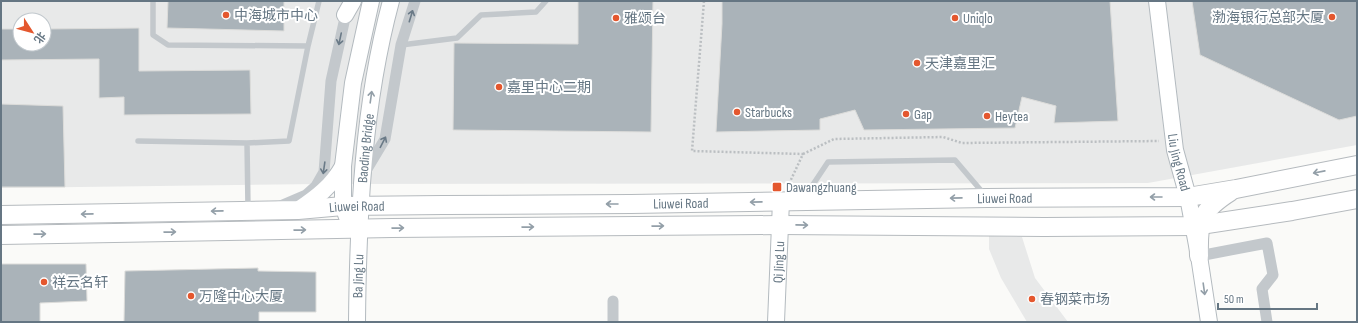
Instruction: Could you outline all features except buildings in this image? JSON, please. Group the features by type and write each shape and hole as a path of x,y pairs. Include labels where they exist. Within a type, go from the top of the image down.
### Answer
{"main road":[{"path":"347,8 353,1"},
{"name":"Baoding Bridge","path":"343,206 343,166 353,83 370,1"},
{"name":"Baoding Bridge","path":"359,229 369,108 381,38 391,1"},
{"name":"Liu Jing Road","path":"1157,1 1175,150 1197,226"},
{"name":"Liuwei Road","path":"1,215 298,210 343,206 1188,196 1236,189 1357,165"},
{"path":"298,210 328,188 343,166"},
{"path":"1209,322 1199,256 1197,226 1214,202 1236,189"},
{"name":"Liuwei Road","path":"1,235 359,229 780,225 1044,227 1197,226 1357,199"},
{"name":"Qi Jing Lu","path":"776,322 781,202"},
{"path":"343,206 347,217 359,229"},
{"name":"Ba Jing Lu","path":"357,322 359,229"}],"street":[{"path":"363,176 385,139 401,45 415,1"},
{"path":"270,210 306,195 316,186 324,172 331,82 347,8"},
{"path":"1199,256 1267,243 1273,275 1262,289 1267,322"},
{"path":"613,300 613,322"}],"lane":[{"path":"154,1 153,34 168,45 308,46"},
{"path":"138,141 247,143 289,141 308,46 319,1"},
{"path":"401,45 457,38 481,15 536,12 546,1"},
{"path":"247,143 248,210"},
{"path":"802,201 828,162 955,160 987,198"}],"path":[{"path":"704,1 692,151 803,154 834,139 943,137 962,143 1174,141"},
{"path":"781,202 803,154"}],"shaded area":[{"path":"1,1 1357,1 1357,145 1148,183 320,184 1,188"},
{"name":"春钢菜市场","path":"989,236 1022,237 1035,278 1068,322 1027,322 1001,278 989,249"}],"place":[{"name":"中海城市中心","path":"226,15"},
{"name":"渤海银行总部大厦","path":"1332,17"},
{"name":"雅颂台","path":"616,18"},
{"name":"Uniqlo","path":"955,18"},
{"name":"天津嘉里汇","path":"917,63"},
{"name":"嘉里中心二期","path":"499,87"},
{"name":"Starbucks","path":"737,112"},
{"name":"Gap","path":"906,114"},
{"name":"Heytea","path":"987,116"},
{"name":"Dawangzhuang","path":"777,187"},
{"name":"祥云名轩","path":"44,282"},
{"name":"万隆中心大厦","path":"191,296"},
{"name":"春钢菜市场","path":"1032,299"}]}
